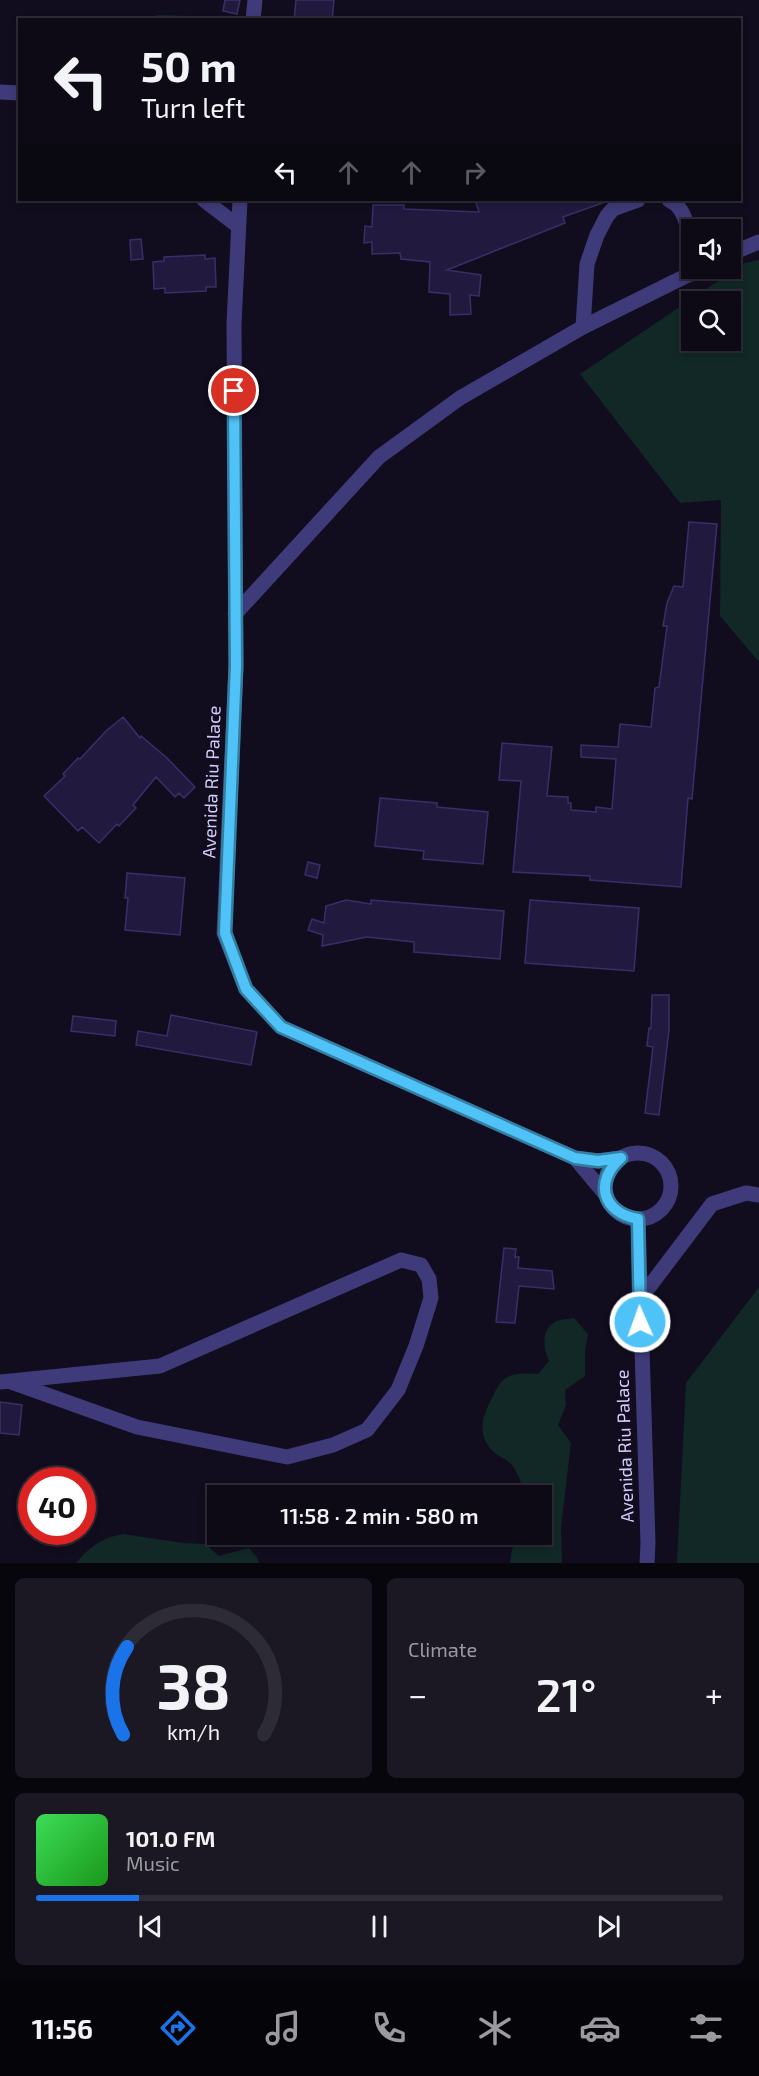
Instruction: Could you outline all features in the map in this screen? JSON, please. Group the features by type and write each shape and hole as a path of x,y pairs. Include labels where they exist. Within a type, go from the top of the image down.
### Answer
{"street":[{"path":"253,18 255,0"},
{"path":"0,92 18,93"},
{"path":"205,201 238,226"},
{"name":"Avenida Riu Palace","path":"240,201 234,324 236,666 225,933 246,989 281,1027 575,1158 598,1161 621,1158"},
{"path":"583,327 587,264 597,235 613,209 635,201"},
{"path":"672,201 677,203 683,211 685,219"},
{"path":"741,249 759,242"},
{"path":"235,614 379,457 460,398 583,327 681,279"},
{"path":"642,1153 653,1156 668,1172 671,1183 666,1204 648,1218 627,1218 610,1205 606,1196 607,1175 612,1165 621,1158 642,1153"},
{"name":"Avenida Riu Palace","path":"575,1158 606,1196"},
{"path":"640,1299 712,1204 746,1193 759,1195"},
{"name":"Avenida Riu Palace","path":"638,1219 647,1563"},
{"path":"401,1260 422,1265 429,1279 431,1298 416,1346 398,1390 368,1430 333,1445 286,1457 137,1427 5,1382 160,1366 401,1260"}],"green space":[{"path":"157,15 221,17 221,18 157,18"},
{"path":"759,260 759,662 720,616 721,500 680,503 580,374 681,306 681,351 741,351 741,291 703,291 721,279 741,279 741,266"},
{"path":"759,1287 759,1563 677,1563 686,1383"},
{"path":"574,1318 588,1334 585,1376 565,1390 566,1405 558,1425 571,1443 561,1527 562,1563 510,1563 515,1545 552,1545 552,1485 521,1485 514,1468 494,1452 486,1442 482,1429 484,1415 501,1382 516,1374 538,1374 549,1361 545,1351 545,1334 550,1325 559,1320"},
{"path":"123,1534 205,1544 219,1556 249,1548 259,1563 76,1563 97,1544"}],"building":[{"path":"225,0 240,0 237,14 223,11"},
{"path":"296,0 334,0 332,18 294,18"},
{"path":"475,201 608,201 563,217 565,223 447,270 481,275 479,296 470,295 471,314 450,315 450,294 429,292 430,262 401,259 400,253 372,254 372,242 364,243 365,226 372,227 373,205 404,205 404,209 479,212"},
{"path":"141,239 143,259 131,260 130,240"},
{"path":"205,255 205,259 215,258 216,287 206,287 206,291 165,293 165,288 154,289 153,262 164,261 164,257"},
{"path":"689,522 717,524 692,799 688,798 681,887 590,880 590,876 513,872 521,781 499,780 502,743 552,747 547,796 568,797 571,810 596,812 596,807 612,809 616,759 581,757 581,745 618,747 620,724 651,727 655,688 659,687 667,626 663,626 667,603 674,586 683,587"},
{"path":"123,717 140,738 141,736 167,758 195,787 184,798 179,793 175,797 156,777 133,805 136,808 99,843 82,827 78,831 44,796 65,776 63,774 78,758 80,759 106,731"},
{"path":"380,798 437,803 437,807 488,812 483,864 423,859 424,851 375,846"},
{"path":"308,862 320,865 317,878 305,875"},
{"path":"127,873 185,878 180,935 125,930 128,898 125,898"},
{"path":"346,900 371,904 371,900 504,911 500,959 414,952 414,942 367,937 322,946 323,935 308,930 312,919 324,923 326,906"},
{"path":"530,900 639,908 634,971 525,963"},
{"path":"652,995 669,995 669,1030 659,1115 645,1113 653,1047 647,1046 649,1028 651,1028"},
{"path":"171,1015 257,1032 251,1065 136,1045 138,1031 167,1036"},
{"path":"73,1016 116,1021 115,1036 71,1031"},
{"path":"504,1248 516,1249 515,1257 519,1257 518,1268 552,1271 554,1289 519,1286 515,1323 496,1322"},
{"path":"0,1402 22,1405 19,1435 0,1433"}],"route":[{"path":"234,391 236,666 225,933 246,989 281,1027 575,1158 598,1161 621,1158 612,1165 607,1175 606,1196 610,1205 618,1213 627,1218 638,1219 640,1322"}]}
